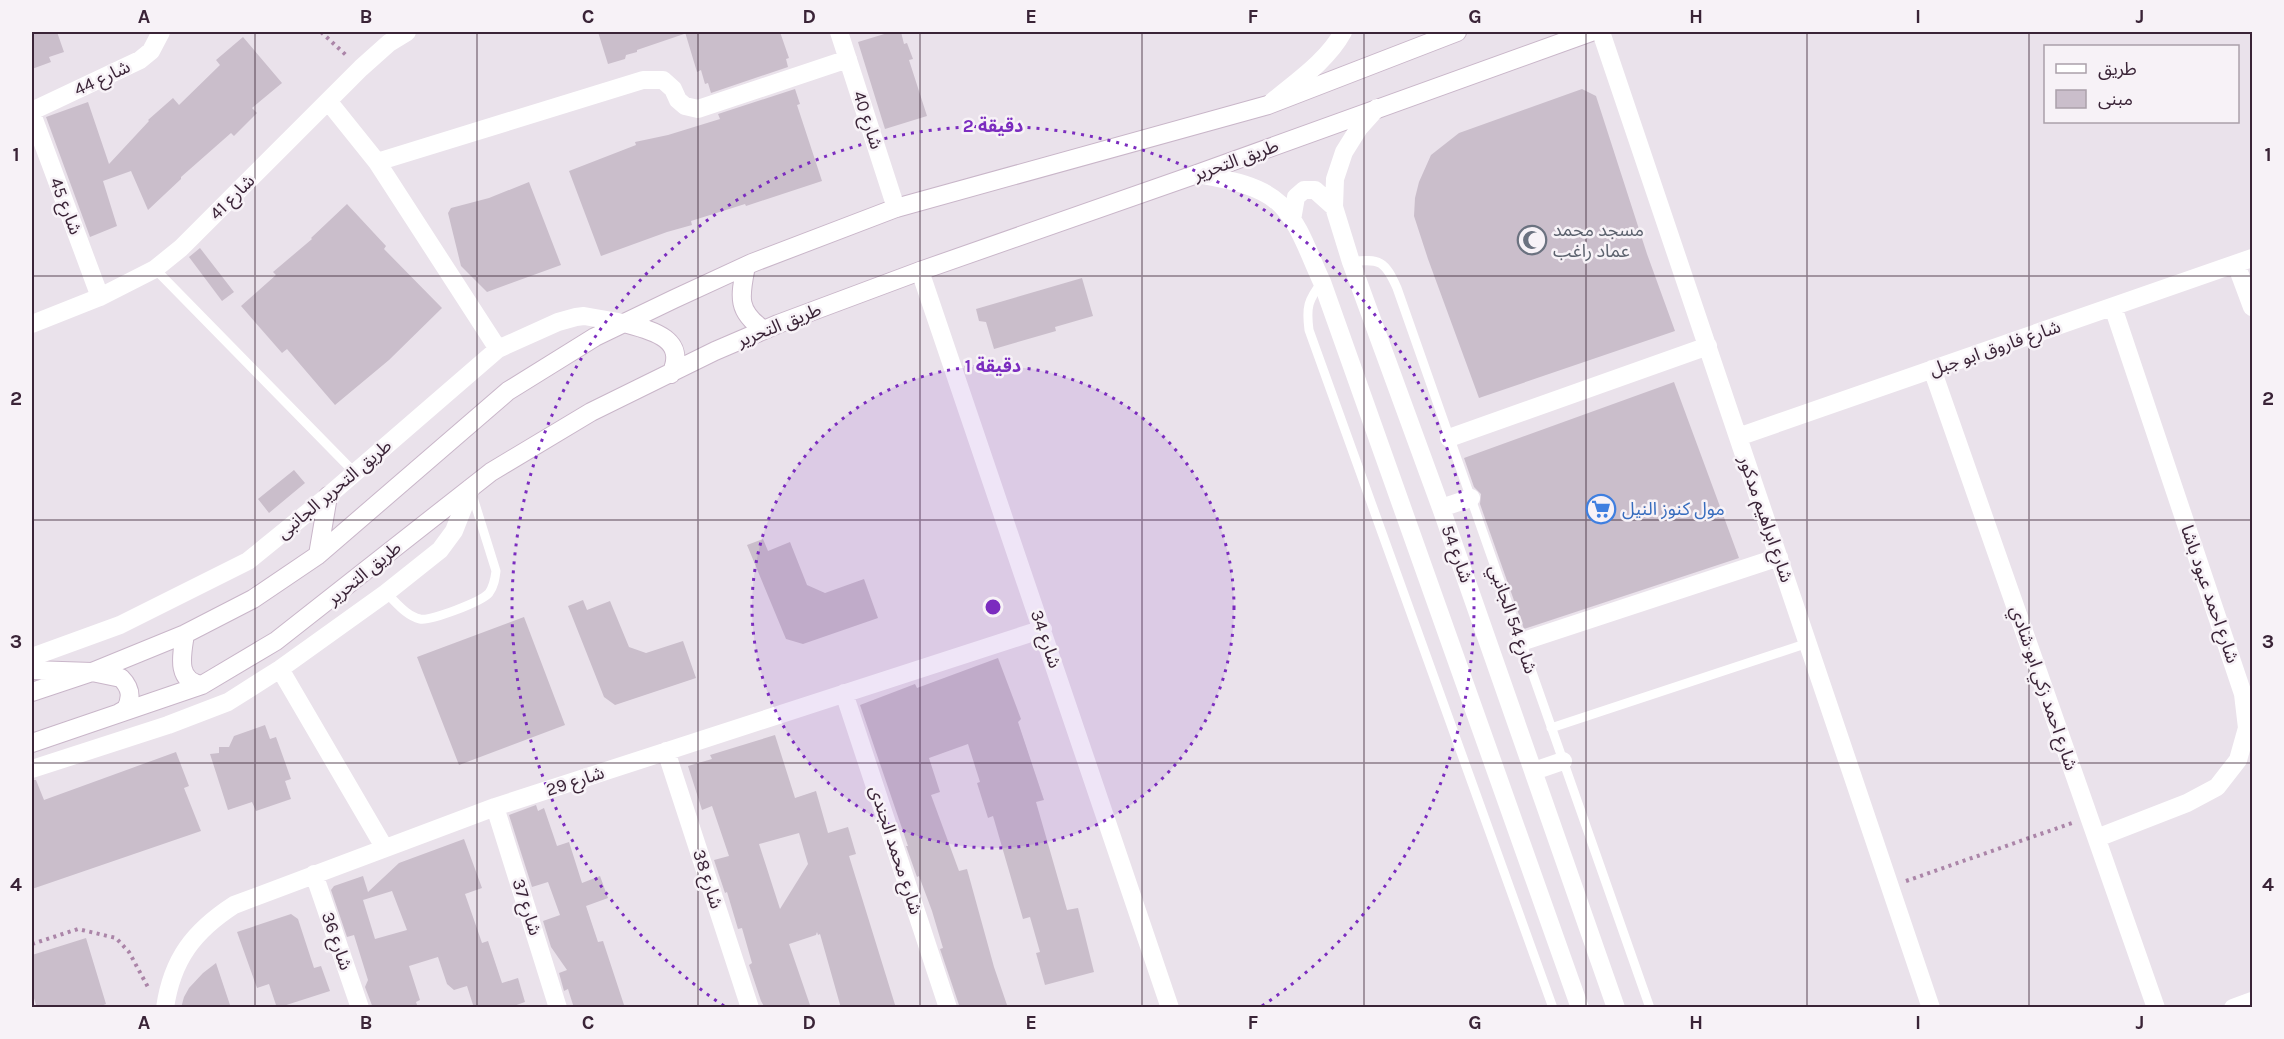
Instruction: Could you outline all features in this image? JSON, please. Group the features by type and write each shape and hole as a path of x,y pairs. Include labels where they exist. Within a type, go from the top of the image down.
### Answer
{"street":[{"name":"شارع 44","path":"32,112 140,60 151,51 161,32"},
{"name":"شارع 41","path":"32,324 100,297 155,269 181,248 328,100 389,44 407,32"},
{"name":"شارع 40","path":"839,32 896,208"},
{"path":"1268,105 1320,62 1342,32"},
{"path":"32,692 92,672 184,634 253,598 318,555 508,391 595,337 746,266 896,208 1268,105 1457,32"},
{"name":"طريق التحرير","path":"32,743 202,685 276,641 492,472 591,412 715,351 920,271 1591,32"},
{"name":"شارع ابراهيم مدكور","path":"1600,32 1931,1008"},
{"path":"377,162 643,80 663,80 673,89 678,100 685,106 698,109 848,59"},
{"path":"328,100 377,162 498,349"},
{"name":"شارع 54","path":"1378,108 1359,128 1344,152 1335,179 1334,207 1351,262 1441,508 1616,1008"},
{"name":"شارع 45","path":"32,112 100,297"},
{"name":"شارع 54","path":"1197,174 1227,179 1254,189 1279,203 1292,220 1322,282 1580,1008"},
{"path":"1292,220 1296,197 1304,190 1315,190 1334,207"},
{"path":"2244,261 2253,307"},
{"name":"شارع فاروق ابو جبل","path":"1738,437 2244,261"},
{"path":"746,266 740,294 742,304 751,320 764,330"},
{"name":"شارع 34","path":"920,271 1170,1008"},
{"name":"شارع احمد عبود باشا","path":"2097,838 2187,803 2217,787 2238,760 2247,728 2248,692 2113,307"},
{"name":"طريق التحرير الجانبى","path":"32,657 120,625 248,561 328,496 498,349 558,322 584,316 658,332 666,338 675,355 675,365 671,374"},
{"path":"1449,438 1708,346"},
{"name":"شارع احمد زكي ابو شادي","path":"1932,369 2156,1008"},
{"path":"32,769 168,725 228,702 280,669 387,593 448,541 471,488"},
{"path":"318,555 328,496"},
{"path":"1441,508 1471,498"},
{"path":"1521,642 1779,556"},
{"name":"شارع 29","path":"160,1003 178,962 192,939 212,920 234,905 495,807 1042,628"},
{"path":"184,634 182,670 191,681 202,685"},
{"path":"280,669 384,847"},
{"path":"32,670 92,672 121,678 130,689 129,703 126,709 119,713"},
{"name":"شارع محمد الجندى","path":"844,693 948,1008"},
{"name":"شارع 38","path":"666,752 750,1008"},
{"path":"1534,771 1563,761"},
{"name":"شارع 37","path":"495,807 558,1008"},
{"name":"شارع 36","path":"314,874 360,1008"},
{"path":"2234,1008 2253,1001"}],"lane":[{"name":"شارع 54 الجانبي","path":"1351,262 1371,259 1389,269 1650,1008"},
{"path":"155,269 354,472"},
{"path":"1322,282 1310,297 1307,314 1309,330 1553,1008"},
{"path":"387,593 412,616 423,620 436,618 487,595 494,584 496,571 471,488"},
{"path":"1551,728 1808,643"}],"path":[{"path":"321,32 361,69"},
{"path":"1890,887 2089,817"},
{"path":"32,944 78,929 116,938 129,952 160,1003"}],"building":[{"path":"32,32 57,32 64,52 49,57 51,62 32,69"},
{"path":"598,32 683,32 684,34 637,50 637,52 626,55 625,59 608,64"},
{"path":"685,32 780,32 789,58 786,59 788,67 711,93 708,83 705,84 701,70 697,72"},
{"path":"891,32 901,32 904,44 907,43 913,59 909,60 927,116 885,129 858,42"},
{"path":"243,37 282,83 252,108 257,113 234,136 231,133 148,210 131,171 103,181 117,226 90,237 46,117 88,102 109,164 148,120 173,98 179,105 220,65 216,60"},
{"path":"795,89 800,104 797,105 822,181 691,221 692,225 601,256 569,171 636,145 635,142 668,135 720,119 718,114"},
{"name":"مسجد محمد عماد راغب","path":"1582,89 1596,96 1647,254 1675,331 1479,398 1414,216 1419,182 1431,155 1459,133"},
{"path":"529,182 561,265 487,292 461,266 448,213 451,208 489,198"},
{"path":"347,204 386,246 384,249 442,308 389,360 335,405 287,349 282,353 241,306 276,275 273,272 312,239"},
{"path":"200,248 234,292 222,301 189,257"},
{"path":"1082,278 1093,316 1055,327 1056,331 994,349 986,322 979,321 976,309"},
{"name":"مول كنوز النيل","path":"1674,382 1739,558 1524,629 1480,504 1481,494 1474,487 1464,458"},
{"path":"294,470 305,483 269,513 258,499"},
{"path":"763,539 768,551 790,542 807,585 825,593 864,579 878,618 803,644 786,639 747,545"},
{"path":"583,600 587,610 610,601 629,647 646,653 683,641 696,678 615,705 604,697 568,606"},
{"path":"524,617 565,725 459,765 417,657"},
{"path":"998,658 1021,719 1018,722 1044,800 1036,802 1067,910 1078,908 1094,972 1045,985 1036,953 1040,952 1030,917 1023,919 993,816 988,818 977,783 980,782 968,744 929,758 940,792 931,795 959,871 967,869 994,967 1008,1008 960,1008 940,949 943,948 932,911 906,846 908,846 860,705 915,684 917,688"},
{"path":"265,725 270,739 276,737 291,779 285,781 291,799 256,811 252,802 228,810 210,754 219,753 219,747 229,747 234,736"},
{"path":"775,735 795,798 816,791 828,833 848,827 856,854 849,856 896,1008 841,1008 820,934 818,935 817,932 816,935 789,944 811,1008 765,1008 749,965 752,963 742,928 738,929 714,860 729,856 712,806 702,810 688,766 712,759 710,755","holes":["799,833 808,864 780,909 759,844"]},
{"path":"176,752 189,786 184,788 201,831 32,889 32,780 36,780 44,800"},
{"path":"536,805 538,811 544,808 557,846 569,842 582,883 600,876 608,898 586,906 598,942 603,941 625,1008 574,1008 568,989 564,991 559,973 567,970 551,947 543,921 560,915 548,882 532,887 509,815"},
{"path":"464,839 482,888 465,894 482,943 488,941 502,983 518,978 525,1002 508,1008 474,1008 467,986 454,990 447,984 438,957 409,966 420,1000 416,1002 418,1008 373,1008 365,987 368,980 354,935 347,937 331,890 334,886 363,876 368,892 399,863","holes":["392,891 407,930 375,939 363,900"]},
{"path":"291,914 298,919 314,968 321,966 330,991 277,1008 269,984 257,988 237,932"},
{"path":"86,938 106,1004 96,1008 37,1008 32,992 32,955"},
{"path":"216,963 231,1008 181,1008 189,988"}],"place":[{"name":"مسجد محمد عماد راغب","path":"1532,240"},
{"name":"مول كنوز النيل","path":"1601,509"}]}
